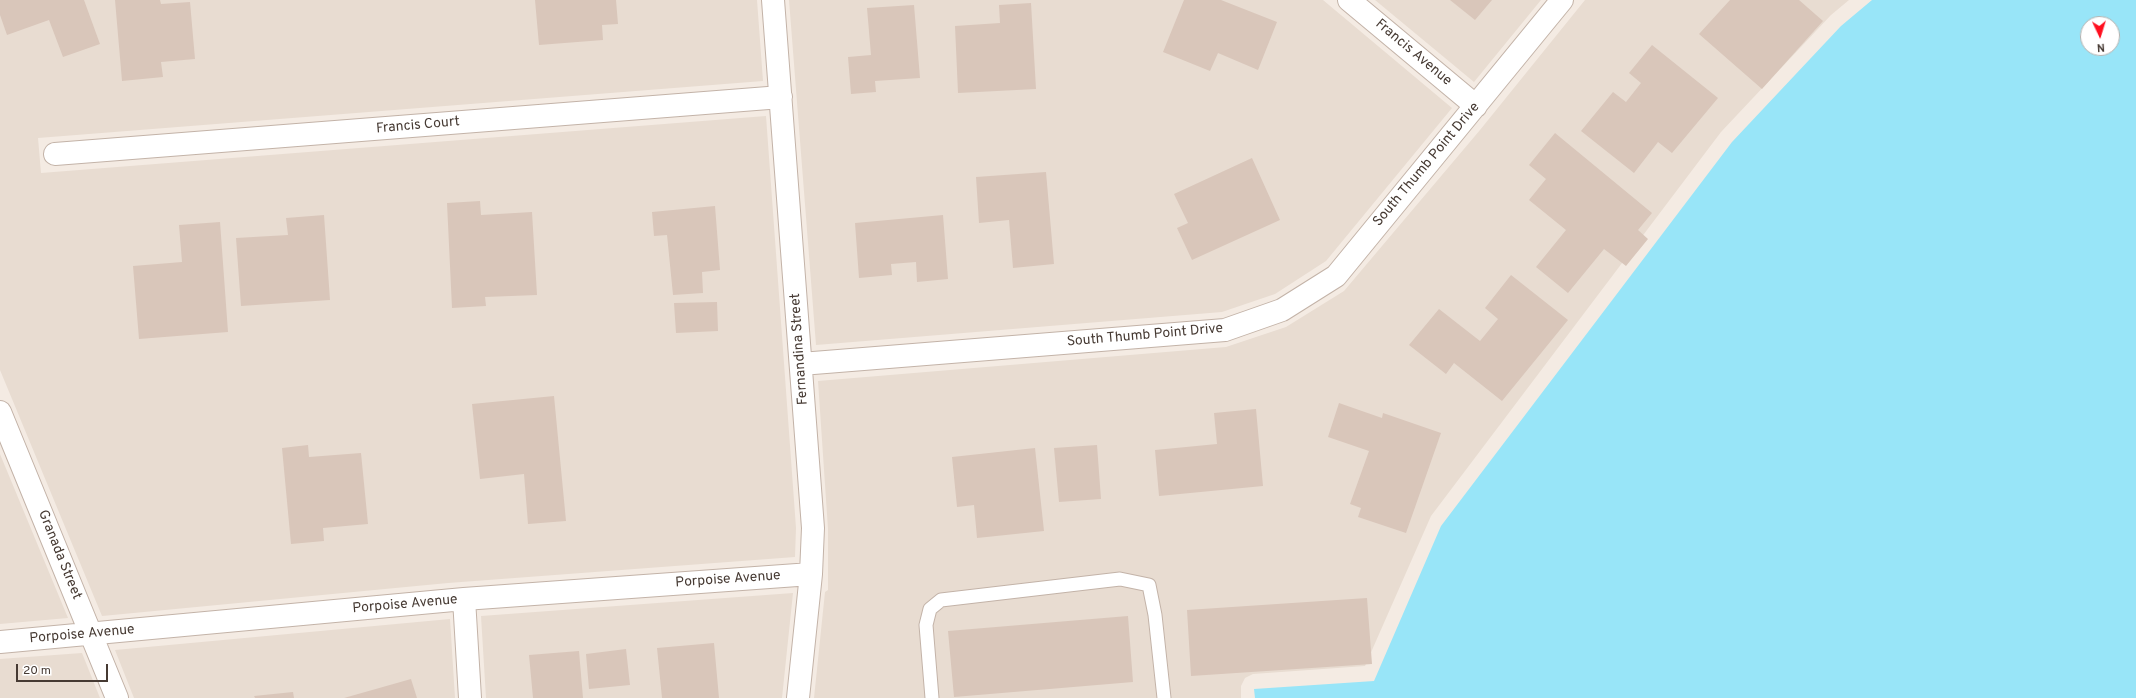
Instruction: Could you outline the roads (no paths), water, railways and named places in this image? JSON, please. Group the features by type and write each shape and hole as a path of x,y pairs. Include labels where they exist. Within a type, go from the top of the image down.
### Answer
{"street":[{"name":"Fernandina Street","path":"773,0 813,528 811,574 798,698"},
{"name":"Francis Avenue","path":"1350,0 1476,106"},
{"name":"South Thumb Point Drive","path":"801,364 1225,330 1282,310 1336,276 1562,0"},
{"name":"Francis Court","path":"55,154 781,97"},
{"name":"Granada Street","path":"0,412 117,698"},
{"name":"Porpoise Avenue","path":"0,642 92,635 464,599 811,574"},
{"path":"464,599 470,698"}],"lane":[{"path":"932,698 926,625 930,609 941,600 1120,579 1149,585 1155,615 1164,698"}],"water":[{"path":"1872,0 2136,0 2136,698 1255,698 1254,689 1374,681 1441,526 1732,142 1841,26"}]}
